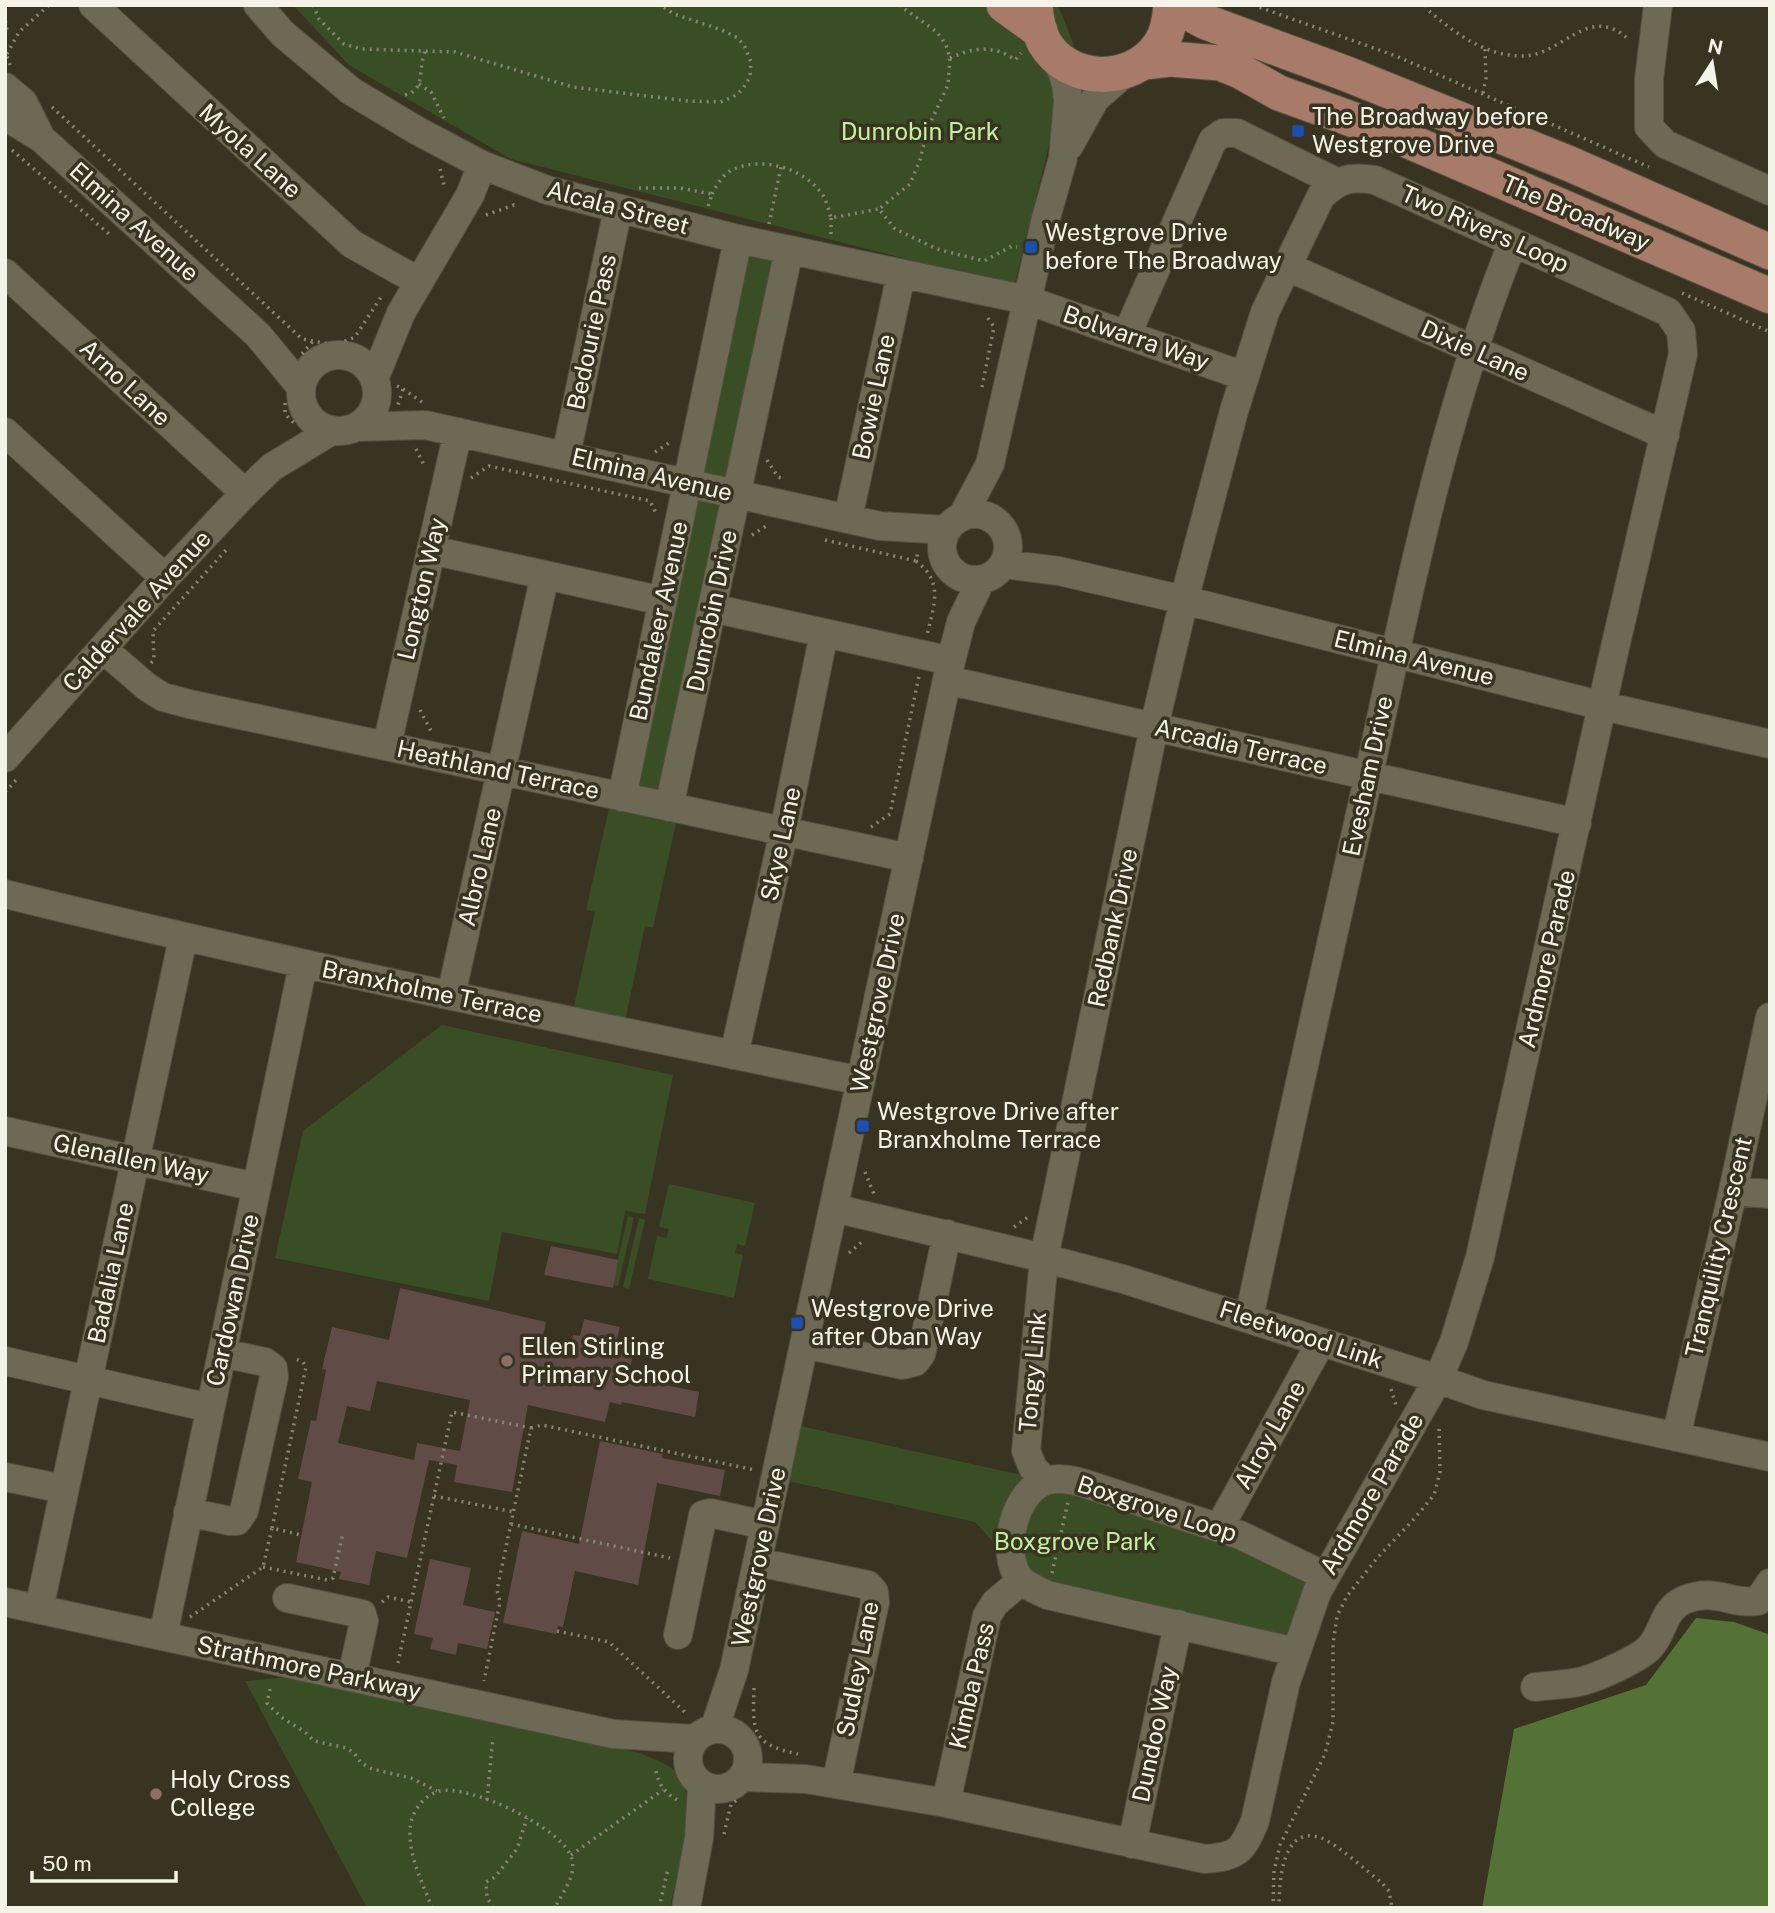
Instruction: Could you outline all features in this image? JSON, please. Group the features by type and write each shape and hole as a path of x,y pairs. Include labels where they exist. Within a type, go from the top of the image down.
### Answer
{"main road":[{"path":"1003,5 1035,33"},
{"path":"1136,66 1159,46 1169,26 1171,5"},
{"name":"The Broadway","path":"1184,5 1206,23 1347,74 1570,164 1770,252"},
{"name":"The Broadway","path":"1035,33 1059,60 1079,71 1101,75 1175,59 1220,63 1279,93 1390,133 1770,296"}],"street":[{"name":"Myola Lane","path":"93,5 352,244 408,275"},
{"name":"Alcala Street","path":"258,5 282,33 351,91 482,165 547,190 738,239 1027,300"},
{"path":"1654,6 1649,127 1665,145 1770,191"},
{"path":"994,520 990,464 1046,218 1063,158 1068,101 1062,71 1035,33"},
{"path":"1063,158 1095,99 1136,66"},
{"name":"Elmina Avenue","path":"8,78 41,138"},
{"name":"Elmina Avenue","path":"5,116 41,138 258,335 312,416 425,425 880,526 955,524"},
{"path":"1127,334 1213,140 1223,133 1237,133 1336,182 1321,195 1265,312 1244,376 1184,600"},
{"path":"375,387 362,363 352,358 331,356 320,360 305,376 312,416 370,414 375,387 401,313 408,275 470,195 482,165"},
{"name":"Two Rivers Loop","path":"1336,182 1357,177 1375,180 1668,312 1681,331 1684,354 1603,706"},
{"name":"Bedourie Pass","path":"566,455 618,209"},
{"name":"Bundaleer Avenue","path":"622,797 738,239"},
{"name":"Evesham Drive","path":"1249,1318 1429,507 1492,294 1513,242"},
{"name":"Dunrobin Drive","path":"669,807 789,250"},
{"name":"Dixie Lane","path":"1286,266 1665,435"},
{"name":"Arno Lane","path":"5,273 245,492"},
{"name":"Bowie Lane","path":"848,519 901,275"},
{"name":"Bolwarra Way","path":"1027,300 1244,376"},
{"path":"352,358 401,313"},
{"name":"Elmina Avenue","path":"258,335 320,360"},
{"name":"Elmina Avenue","path":"375,387 425,425"},
{"name":"Caldervale Avenue","path":"5,758 165,578 272,467 312,416"},
{"path":"5,432 165,578"},
{"name":"Longton Way","path":"387,746 458,432"},
{"path":"955,524 973,514 994,520 1006,535 1006,554 998,571 960,570 943,540 990,464"},
{"name":"Elmina Avenue","path":"880,526 960,570"},
{"path":"431,550 663,601"},
{"name":"Elmina Avenue","path":"1006,554 1059,571 1395,652 1603,706 1770,744"},
{"name":"Westgrove Drive","path":"686,1908 711,1841 724,1763 744,1675 757,1562 961,622 960,570"},
{"name":"Albro Lane","path":"451,995 545,575"},
{"name":"Redbank Drive","path":"1044,1258 1154,727 1184,600"},
{"path":"712,608 923,654 949,670"},
{"name":"Skye Lane","path":"734,1055 784,831 824,632"},
{"name":"Heathland Terrace","path":"103,649 147,687 163,697 909,858"},
{"name":"Arcadia Terrace","path":"949,670 1154,727 1577,823"},
{"name":"Ardmore Parade","path":"724,1763 804,1767 836,1784 946,1803 1205,1859 1229,1857 1246,1842 1255,1821 1286,1682 1325,1576 1438,1379 1454,1342 1480,1256 1603,706"},
{"name":"Branxholme Terrace","path":"5,894 303,965 861,1081"},
{"name":"Badalia Lane","path":"38,1609 183,938"},
{"name":"Cardowan Drive","path":"163,1636 303,965"},
{"name":"Tranquility Crescent","path":"1676,1437 1765,1062 1770,1017"},
{"name":"Glenallen Way","path":"5,1131 256,1187"},
{"path":"1733,1191 1770,1194"},
{"name":"Fleetwood Link","path":"834,1209 1044,1258 1249,1318 1483,1395 1770,1458"},
{"path":"804,1344 903,1365 915,1362 921,1354 924,1342 947,1234"},
{"name":"Tongy Link","path":"1044,1258 1026,1451 1033,1468 1045,1481"},
{"name":"Alroy Lane","path":"1220,1528 1321,1342"},
{"path":"188,1512 230,1521 237,1521 241,1516 274,1377 273,1368 265,1362 222,1353"},
{"path":"5,1361 210,1408"},
{"path":"5,1477 64,1489"},
{"name":"Boxgrove Loop","path":"1021,1581 1011,1565 1010,1542 1019,1503 1036,1485 1060,1478 1220,1528 1281,1553 1325,1576"},
{"path":"678,1635 703,1515 710,1513 765,1525"},
{"name":"Sudley Lane","path":"757,1562 868,1585 874,1592 875,1602 836,1784"},
{"path":"1021,1581 1046,1595 1296,1652"},
{"name":"Kimba Pass","path":"946,1803 987,1616 995,1603 1021,1581"},
{"path":"1535,1687 1583,1681 1643,1655 1653,1645 1669,1612 1682,1601 1702,1595 1722,1595 1745,1602 1758,1601 1770,1583"},
{"path":"287,1598 362,1614 364,1617 352,1677"},
{"name":"Strathmore Parkway","path":"5,1602 613,1734 724,1763"},
{"name":"Dundoo Way","path":"1132,1844 1178,1623"}],"path":[{"path":"8,78 6,53 19,32 49,5"},
{"path":"313,5 319,19 344,44 361,49 455,52 573,87 688,101 720,102 742,90 750,77 751,62 738,38 674,14 660,5"},
{"path":"1253,5 1396,56 1649,167"},
{"path":"1426,5 1447,27 1485,49 1521,57 1541,51 1580,27 1595,23 1609,23 1622,31 1631,42 1632,49"},
{"path":"5,22 8,24 5,34"},
{"path":"950,58 964,52 987,49 1006,53 1015,60 1035,33"},
{"path":"1483,93 1486,78 1485,49"},
{"path":"400,95 415,91 419,84 422,56 426,50"},
{"path":"51,106 302,339 335,345 355,337 408,275"},
{"path":"5,144 119,242"},
{"path":"712,194 722,178 732,170 750,164 771,164 813,183 825,198 831,218 879,209"},
{"path":"766,459 778,477 790,480"},
{"path":"869,829 890,814 936,591 926,569 916,561"},
{"path":"154,660 161,666"},
{"path":"422,697 420,710 434,736"},
{"path":"846,1264 849,1252 866,1238 875,1198 865,1173 868,1160"},
{"path":"1010,1230 1038,1210 1054,1213"},
{"path":"1273,1908 1280,1845 1325,1754 1333,1722 1333,1644 1337,1616 1347,1596 1378,1557 1434,1495 1440,1472 1439,1425 1425,1420 1400,1420 1391,1387"},
{"path":"394,1686 452,1412 531,1427 542,1425 776,1474"},
{"path":"479,1704 500,1602 497,1590 531,1427"},
{"path":"1046,1595 1073,1480"},
{"path":"434,1496 514,1513"},
{"path":"511,1524 693,1563"},
{"path":"163,1636 263,1567 272,1528 301,1535"},
{"path":"263,1567 327,1580 333,1578 343,1533"},
{"path":"364,1617 388,1597 411,1602"},
{"path":"557,1631 609,1642 724,1763 731,1804 711,1841"},
{"path":"571,1855 663,1790 765,1742 754,1727 744,1675"},
{"path":"270,1689 267,1703 314,1741 347,1748 361,1763 372,1769 411,1778 438,1791 487,1800 527,1817 553,1833 571,1855 571,1878 555,1908"},
{"path":"487,1800 493,1737"},
{"path":"724,1763 804,1767"},
{"path":"656,1771 663,1790"},
{"path":"432,1908 412,1856 410,1830 413,1814 421,1802 438,1791"},
{"path":"493,1908 487,1897 485,1882 495,1877 517,1849 527,1817"},
{"path":"1279,1908 1281,1882 1289,1847 1299,1838 1308,1835 1323,1838 1382,1884 1392,1900 1392,1908"},
{"path":"659,1908 668,1868"}],"green space":[{"name":"Dunrobin Park","path":"293,5 1058,5 1074,45 1014,286 511,159 349,65"},
{"path":"738,239 789,250 679,809 653,928 645,926 623,1031 570,1024 595,912 586,910"},
{"path":"442,1025 673,1075 645,1214 625,1211 617,1254 502,1232 489,1301 275,1258 303,1131"},
{"path":"669,1184 755,1203 745,1246 737,1244 735,1253 743,1255 734,1298 648,1279 657,1236 666,1238 669,1229 659,1227"},
{"path":"628,1216 634,1217 618,1286 612,1284"},
{"path":"639,1218 645,1220 629,1289 623,1287"},
{"name":"Boxgrove Park","path":"787,1423 1044,1480 1325,1576 1300,1638 1047,1595 1011,1562 975,1522 774,1478"},
{"path":"1696,1618 1734,1622 1768,1634 1770,1632 1770,1908 1482,1908 1514,1729 1646,1685"},
{"path":"288,1677 640,1753 670,1767 678,1774 684,1786 686,1819 670,1908 367,1908 245,1681"}],"building":[{"path":"551,1246 618,1260 613,1288 544,1275"},
{"path":"400,1288 546,1322 541,1345 569,1351 573,1335 580,1336 584,1319 620,1327 616,1342 635,1346 628,1377 699,1392 695,1417 610,1402 605,1422 528,1405 512,1492 454,1482 457,1465 429,1460 407,1558 376,1551 369,1585 339,1579 341,1572 296,1562 312,1482 298,1479 311,1420 316,1421 326,1370 322,1369 332,1327 389,1340","holes":["377,1381 470,1400 460,1451 417,1443 414,1460 338,1443 347,1406 370,1411"]},
{"path":"600,1441 663,1454 662,1458 725,1470 720,1496 657,1483 638,1585 575,1571 563,1627 558,1626 556,1634 503,1623 522,1531 579,1544"},
{"path":"430,1559 471,1568 463,1605 495,1612 487,1649 458,1643 456,1655 430,1649 433,1638 414,1634"}],"place":[{"name":"The Broadway before Westgrove Drive","path":"1298,131"},
{"name":"Westgrove Drive before The Broadway","path":"1031,247"},
{"name":"Westgrove Drive after Branxholme Terrace","path":"863,1126"},
{"name":"Westgrove Drive after Oban Way","path":"797,1323"},
{"name":"Ellen Stirling Primary School","path":"507,1361"},
{"name":"Holy Cross College","path":"156,1794"}]}
